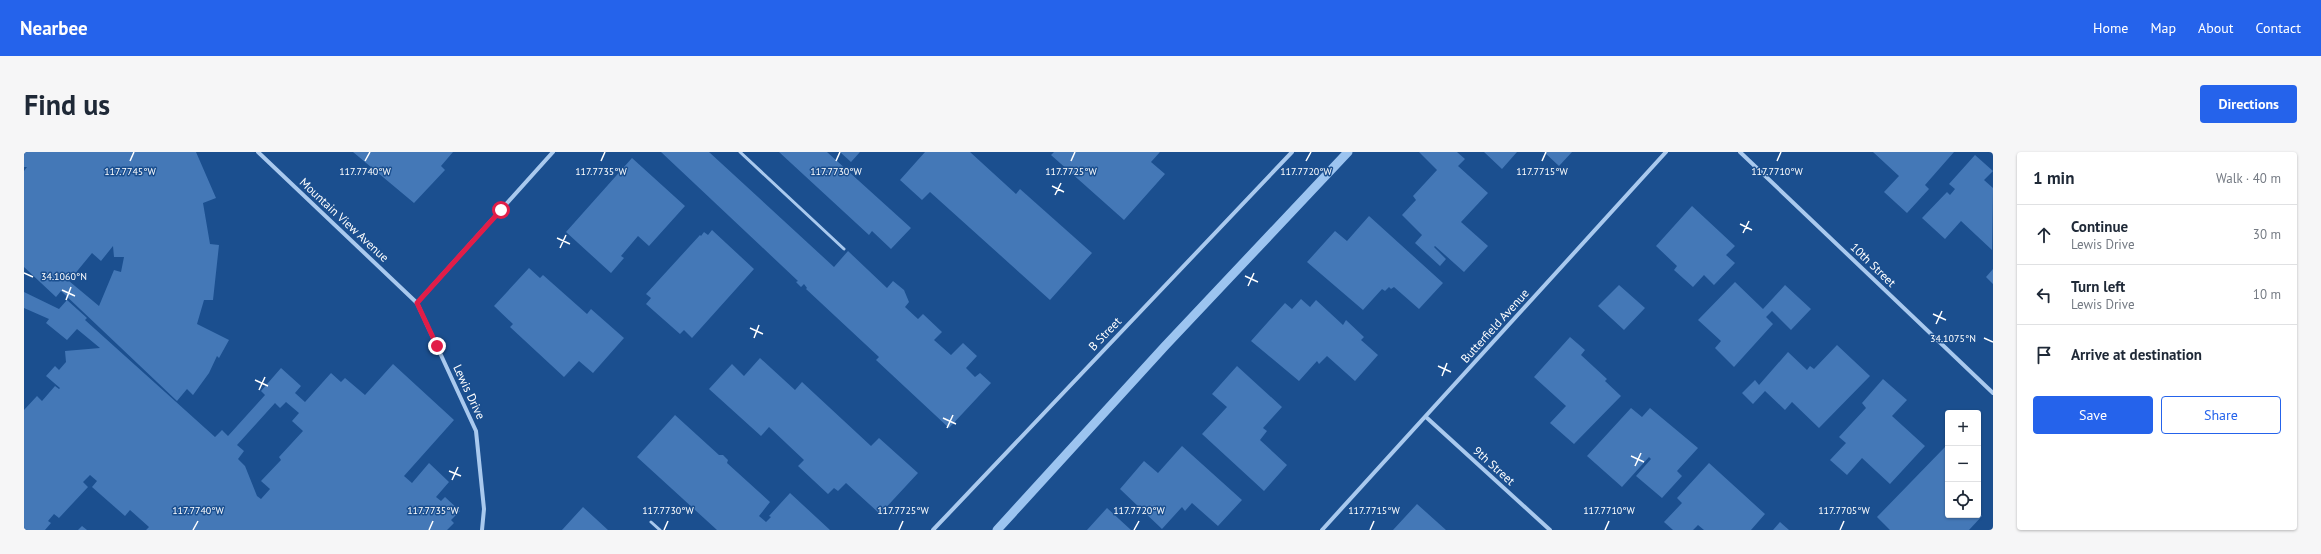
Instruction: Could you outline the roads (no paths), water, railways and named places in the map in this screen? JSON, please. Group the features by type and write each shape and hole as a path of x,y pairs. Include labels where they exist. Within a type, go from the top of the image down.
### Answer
{"street":[{"name":"Mountain View Avenue","path":"258,152 417,303"},
{"path":"417,303 553,152"},
{"name":"B Street","path":"933,530 1292,152"},
{"name":"Butterfield Avenue","path":"1322,530 1666,152"},
{"name":"10th Street","path":"1740,152 1993,393"},
{"name":"Lewis Drive","path":"417,303 476,432 484,509 482,530"},
{"name":"9th Street","path":"1426,417 1550,530"}],"lane":[{"path":"740,152 844,249"},
{"path":"651,522 660,530"}],"waterway":[{"path":"997,530 1165,346 1348,152"}]}
